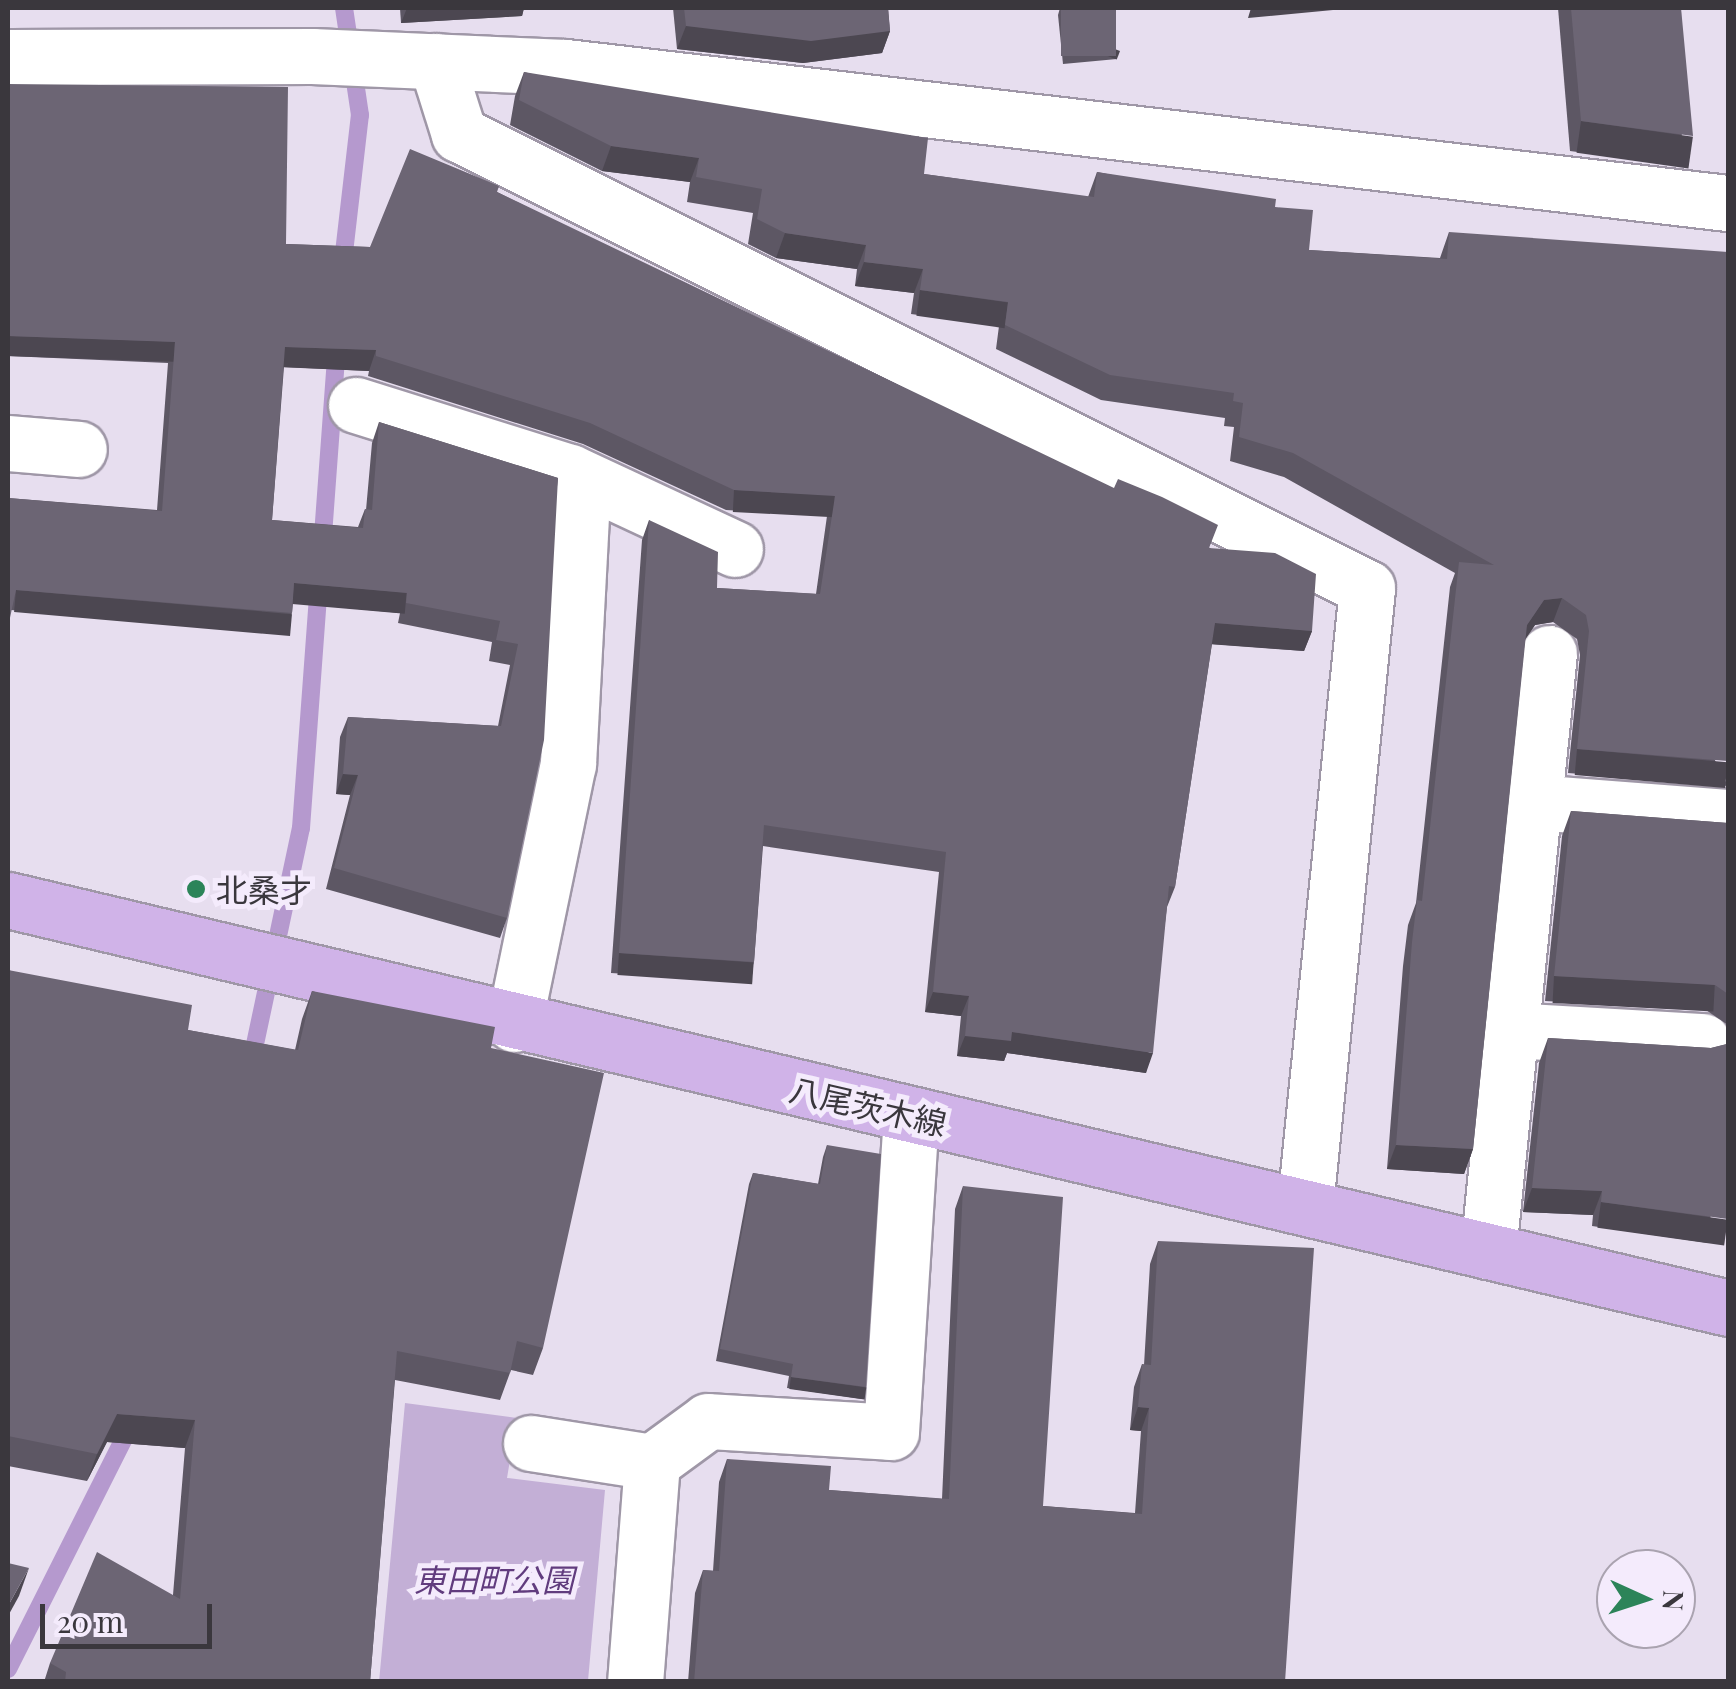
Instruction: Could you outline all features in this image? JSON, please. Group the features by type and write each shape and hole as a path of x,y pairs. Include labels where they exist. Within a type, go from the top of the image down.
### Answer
{"main road":[{"name":"八尾茨木線","path":"8,900 514,1024 1304,1205 1728,1308"}],"street":[{"path":"8,57 357,58 566,67 1728,203"},
{"path":"436,62 459,134 1368,588 1304,1205"},
{"path":"356,406 583,478 736,550"},
{"path":"8,444 79,449"},
{"path":"514,1024 568,764 583,478"},
{"path":"1488,1251 1549,654"},
{"path":"1533,802 1728,817"},
{"path":"1510,1030 1702,1041"},
{"path":"530,1443 652,1462 708,1421 891,1432 911,1116"},
{"path":"635,1682 652,1462"}],"green space":[{"name":"東田町公園","path":"405,1403 517,1418 507,1478 605,1490 588,1681 379,1682"}],"building":[{"path":"684,8 888,8 890,31 811,41 686,26"},
{"path":"1061,8 1116,8 1116,56 1061,56"},
{"path":"1571,8 1681,8 1693,136 1581,121"},
{"path":"524,72 928,138 924,174 1094,197 1097,172 1276,199 1275,207 1313,210 1309,250 1447,259 1449,232 1728,252 1728,761 1577,749 1589,631 1586,615 1562,598 1544,600 1527,625 1473,1149 1396,1145 1412,942 1417,900 1422,901 1459,562 1494,565 1293,453 1239,437 1243,403 1233,401 1234,393 1110,375 1005,325 1008,302 920,290 923,269 864,262 866,245 785,233 757,219 762,189 696,177 699,158 611,146 519,100"},
{"path":"8,84 288,87 286,244 370,247 410,149 499,186 497,192 1114,488 1118,479 1162,497 1218,525 1209,548 1275,553 1316,574 1312,631 1215,623 1175,887 1169,886 1153,1053 1012,1032 1011,1041 965,1036 969,996 933,992 946,852 764,825 754,962 619,953 649,520 718,552 717,588 820,594 835,496 734,490 590,423 376,356 376,350 285,347 272,520 363,528 365,509 372,510 379,422 558,478 544,740 507,918 334,868 358,775 343,774 348,717 501,726 518,644 496,640 500,621 406,603 407,593 294,583 292,613 16,590 8,627 8,498 162,511 175,342 8,336"},
{"path":"1571,811 1728,823 1728,994 1715,985 1554,976"},
{"path":"8,970 192,1005 188,1030 298,1050 312,991 495,1027 491,1048 604,1073 543,1348 517,1341 510,1373 397,1351 370,1682 65,1682 66,1672 50,1663 97,1552 180,1599 195,1420 117,1414 97,1454 8,1436"},
{"path":"1548,1038 1711,1048 1728,1041 1728,1219 1601,1202 1602,1191 1532,1188"},
{"path":"827,1145 881,1154 866,1387 791,1377 793,1364 720,1349 753,1173 820,1184"},
{"path":"963,1186 1063,1197 1043,1506 1142,1514 1149,1408 1138,1407 1142,1364 1151,1365 1158,1241 1314,1248 1285,1682 694,1682 703,1570 719,1571 727,1459 831,1466 829,1490 949,1499"},
{"path":"8,1563 29,1568 8,1606"}],"waterway":[{"path":"342,270 360,115 344,8"},
{"path":"322,549 337,345"},
{"path":"251,1063 301,828 319,585"},
{"path":"8,1669 132,1422"}],"place":[{"name":"北桑才","path":"196,889"}]}
